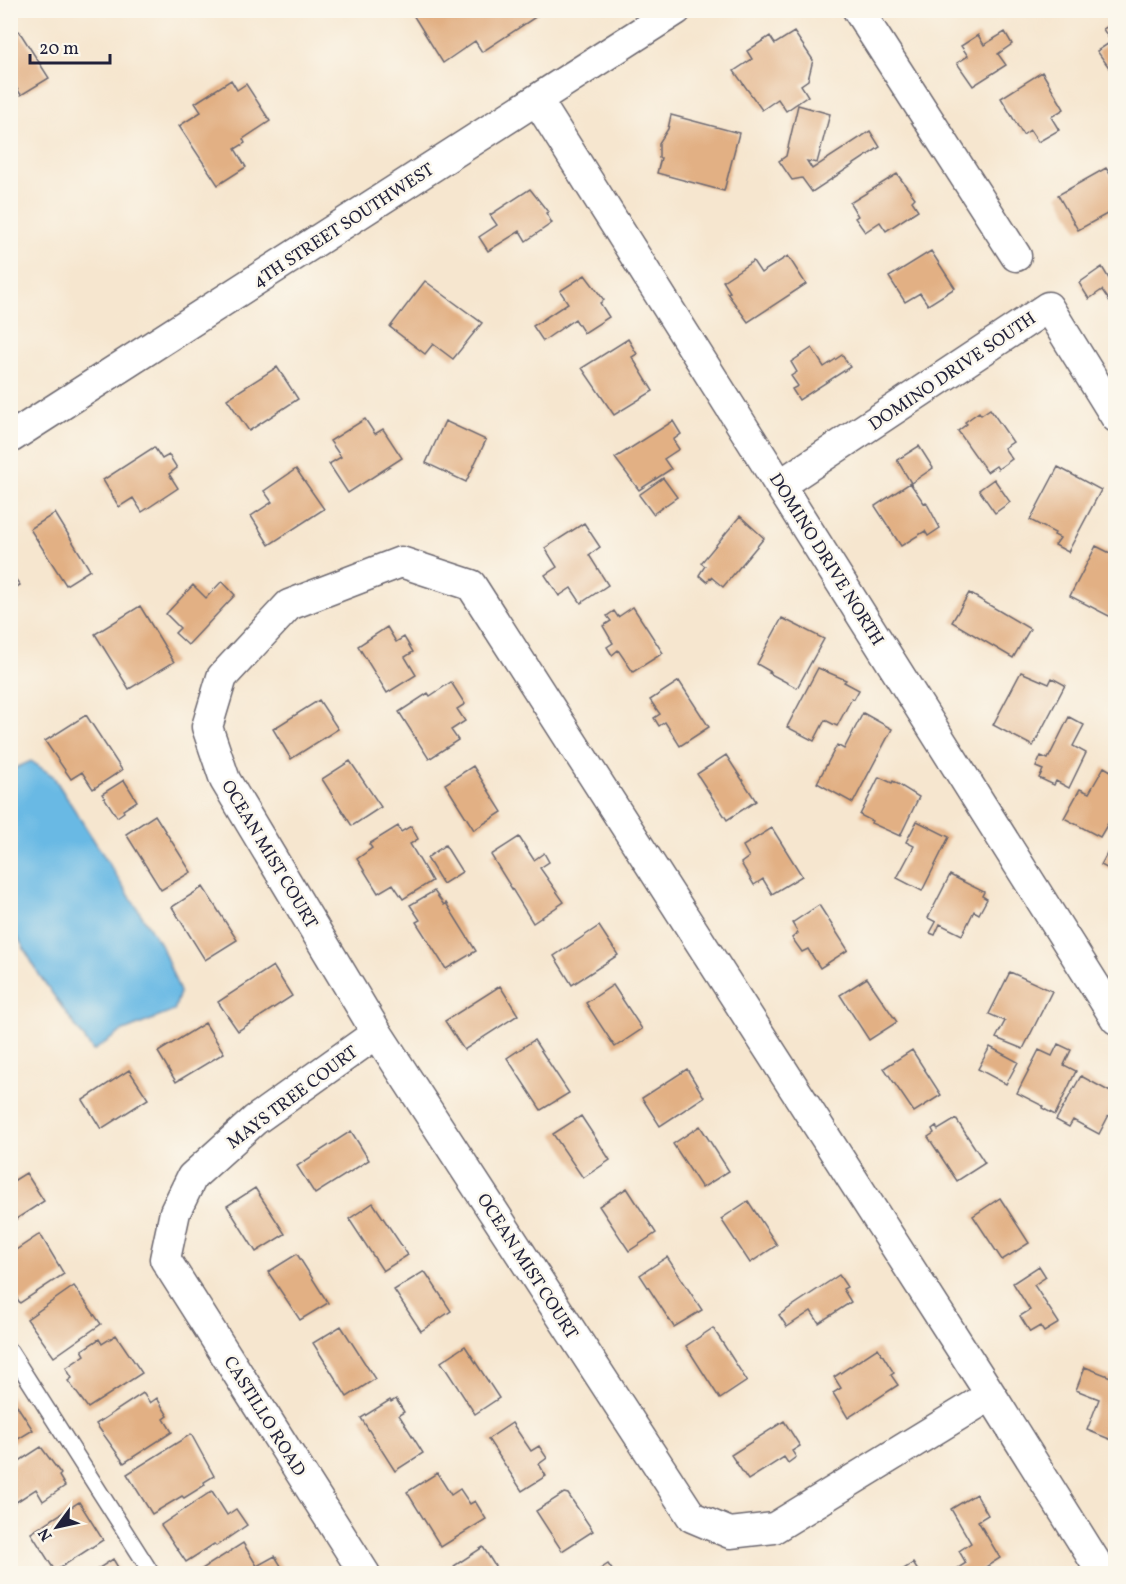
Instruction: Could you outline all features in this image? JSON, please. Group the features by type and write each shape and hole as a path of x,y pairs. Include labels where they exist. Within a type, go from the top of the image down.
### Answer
{"street":[{"name":"4TH STREET SOUTHWEST","path":"10,438 676,10"},
{"path":"858,10 1017,256"},
{"name":"DOMINO DRIVE NORTH","path":"537,100 1116,1019"},
{"name":"DOMINO DRIVE SOUTH","path":"780,485 1048,307 1116,417"},
{"name":"OCEAN MIST COURT","path":"991,1395 774,1528 730,1533 692,1517 377,1033 225,780 207,727 222,677 289,605 401,562 471,585 991,1395 1103,1574"},
{"name":"MAYS TREE COURT","path":"165,1258 175,1212 192,1177 255,1120 377,1033"},
{"name":"CASTILLO ROAD","path":"165,1258 365,1574"}],"lane":[{"path":"10,1351 152,1574"}],"water":[{"path":"31,761 53,776 162,947 180,992 174,1011 121,1032 93,1051 40,976 11,926 11,770"}],"building":[{"path":"410,10 534,10 537,16 482,52 475,41 443,63"},
{"path":"1116,22 1116,71 1113,73 1097,51 1111,42 1103,29"},
{"path":"19,31 49,78 21,95 10,78 10,37"},
{"path":"794,32 813,60 808,80 801,85 808,96 786,111 778,99 762,110 734,71 752,59 747,51 770,36 775,44"},
{"path":"1005,32 1012,44 998,54 1006,65 973,86 957,63 968,56 961,46 978,35 984,45"},
{"path":"1042,72 1064,109 1051,117 1059,130 1038,142 1030,130 1023,135 1001,98"},
{"path":"231,80 237,90 246,84 270,121 243,139 245,143 235,149 246,167 218,185 179,126 201,112 195,103"},
{"path":"798,105 830,114 817,163 807,161 812,169 870,131 880,147 812,192 802,178 792,180 779,161 786,156"},
{"path":"671,115 739,133 724,191 657,173 661,158 659,158 659,143 668,129"},
{"path":"1106,168 1116,183 1116,209 1078,230 1058,195"},
{"path":"897,174 915,198 912,201 918,210 886,231 880,222 865,232 855,218 858,216 850,203"},
{"path":"530,189 548,212 546,213 552,223 526,241 520,231 488,251 479,237 497,225 490,215"},
{"path":"931,251 955,288 928,305 920,293 905,302 889,277"},
{"path":"788,256 806,284 748,322 727,293 730,292 723,281 753,261 761,273"},
{"path":"1102,267 1112,284 1116,281 1116,310 1102,290 1089,299 1079,283"},
{"path":"585,275 604,300 600,303 609,317 584,333 575,319 543,341 533,326 568,303 560,291"},
{"path":"425,281 482,323 453,359 433,344 425,354 390,327"},
{"path":"628,339 637,354 632,357 653,391 614,415 582,368"},
{"path":"812,348 824,367 842,355 850,367 799,400 792,389 798,386 791,376 797,372 791,362"},
{"path":"277,367 298,399 249,431 227,399"},
{"path":"990,409 1013,442 1004,448 1012,459 998,469 996,466 987,472 958,431 967,424 965,422 979,412 981,415"},
{"path":"365,419 375,434 383,429 402,458 348,493 329,464 341,457 330,441"},
{"path":"445,421 486,440 466,482 426,463"},
{"path":"673,421 681,434 673,440 679,449 664,459 671,469 639,490 615,458"},
{"path":"919,446 933,468 911,483 897,460"},
{"path":"154,447 162,459 169,455 177,468 169,474 178,488 142,512 133,498 119,507 103,480"},
{"path":"1058,467 1101,490 1068,552 1055,545 1060,538 1054,535 1055,533 1030,520"},
{"path":"296,469 324,509 269,545 251,516 272,502 264,491"},
{"path":"663,478 677,497 653,514 639,495"},
{"path":"994,479 1010,502 995,513 979,490"},
{"path":"910,483 924,503 926,502 940,528 928,536 925,531 901,546 875,506"},
{"path":"55,513 90,570 66,585 30,529"},
{"path":"740,516 764,538 723,587 711,577 707,582 699,575 705,566 701,563"},
{"path":"584,523 600,547 589,555 608,585 581,603 571,588 559,596 545,575 557,567 545,548"},
{"path":"1096,546 1116,556 1116,609 1111,617 1070,596"},
{"path":"10,572 20,585 10,591"},
{"path":"222,581 235,595 188,645 175,633 180,628 166,614 193,585 206,598"},
{"path":"969,593 1030,629 1013,658 952,622"},
{"path":"140,606 174,662 129,689 95,634"},
{"path":"633,607 663,653 633,672 618,650 612,655 607,647 613,643 603,626 611,621 607,616 614,611 618,617"},
{"path":"782,618 824,639 797,688 757,664"},
{"path":"387,627 396,642 404,637 413,652 405,657 416,675 387,693 358,646"},
{"path":"818,668 846,680 844,682 859,690 854,699 852,698 837,726 825,720 814,741 787,727"},
{"path":"1021,672 1049,684 1052,678 1065,685 1033,746 993,725"},
{"path":"679,681 709,727 680,746 665,722 659,726 654,718 660,714 650,700"},
{"path":"451,682 465,704 457,709 465,721 451,730 458,740 429,759 399,712 428,693 430,696"},
{"path":"319,700 338,729 291,759 273,729"},
{"path":"863,713 892,729 853,803 817,783 837,745 844,749"},
{"path":"86,715 122,770 93,789 82,772 71,779 45,741"},
{"path":"1069,717 1084,725 1073,746 1086,753 1069,788 1056,781 1054,785 1039,778 1043,770 1036,767 1041,756 1048,759"},
{"path":"726,755 756,801 727,820 697,774"},
{"path":"350,761 381,807 352,826 322,779"},
{"path":"473,766 502,812 474,830 445,784"},
{"path":"1104,767 1116,774 1116,810 1100,837 1064,818 1080,789 1089,793"},
{"path":"879,777 892,783 893,781 919,797 900,836 871,823 872,821 860,815"},
{"path":"124,780 137,801 117,817 102,794"},
{"path":"155,815 191,872 161,890 126,834"},
{"path":"917,821 949,837 922,891 897,878 914,846 906,842"},
{"path":"398,826 401,832 411,826 418,839 410,844 432,881 403,899 393,884 378,893 357,859 372,848 369,844"},
{"path":"772,828 802,876 772,894 763,879 754,885 741,863 749,857 743,846"},
{"path":"519,837 534,860 544,853 549,862 540,868 564,902 533,923 491,855"},
{"path":"1116,837 1116,873 1101,865"},
{"path":"445,845 462,872 443,884 427,858"},
{"path":"950,875 984,892 982,896 987,899 979,914 974,911 962,935 940,924 935,935 930,933 936,922 928,918"},
{"path":"203,887 237,940 205,960 172,907"},
{"path":"434,891 444,905 446,903 476,951 446,969 416,922 420,920 410,905"},
{"path":"819,905 848,950 820,968 808,949 802,952 792,938 798,933 792,923"},
{"path":"599,926 618,955 572,985 554,956"},
{"path":"273,966 292,996 238,1031 218,1002"},
{"path":"1010,972 1052,991 1023,1049 996,1038 1005,1021 989,1014"},
{"path":"867,978 897,1022 869,1040 840,995"},
{"path":"613,985 642,1029 615,1047 586,1003"},
{"path":"500,986 518,1015 464,1050 445,1021"},
{"path":"205,1023 224,1053 176,1082 158,1052"},
{"path":"534,1040 569,1093 541,1110 507,1058"},
{"path":"1058,1044 1071,1050 1064,1065 1076,1071 1055,1115 1017,1093 1039,1050 1052,1056"},
{"path":"990,1047 1018,1062 1006,1084 978,1069"},
{"path":"912,1050 941,1095 914,1112 884,1068"},
{"path":"687,1069 704,1097 660,1126 642,1098"},
{"path":"129,1070 148,1099 101,1129 83,1100"},
{"path":"1081,1076 1116,1095 1116,1118 1109,1115 1099,1134 1073,1120 1069,1127 1056,1120"},
{"path":"581,1116 610,1160 583,1178 553,1134"},
{"path":"956,1119 985,1163 957,1181 928,1137 934,1133 932,1129 936,1126 938,1130"},
{"path":"700,1126 729,1171 702,1188 673,1144"},
{"path":"351,1131 369,1160 315,1194 297,1166"},
{"path":"26,1173 44,1201 10,1223 10,1183"},
{"path":"255,1188 285,1234 256,1252 227,1206"},
{"path":"627,1188 656,1233 629,1251 599,1206"},
{"path":"1000,1198 1029,1243 1002,1260 973,1216"},
{"path":"748,1201 777,1245 750,1263 721,1219"},
{"path":"373,1203 408,1255 383,1271 349,1219"},
{"path":"40,1234 64,1274 20,1303 10,1288 10,1254"},
{"path":"297,1254 328,1303 300,1320 268,1272"},
{"path":"667,1257 702,1310 674,1327 640,1275"},
{"path":"1039,1266 1046,1277 1034,1285 1059,1323 1044,1332 1040,1326 1030,1332 1020,1316 1030,1310 1013,1283"},
{"path":"423,1272 426,1273 451,1311 421,1331 394,1290"},
{"path":"839,1275 847,1287 843,1289 851,1302 819,1323 811,1311 787,1327 779,1315"},
{"path":"74,1286 101,1324 54,1357 27,1319"},
{"path":"341,1326 375,1379 347,1397 313,1343"},
{"path":"713,1328 747,1381 720,1399 686,1346"},
{"path":"116,1335 142,1373 88,1408 68,1381 72,1378 66,1368 85,1355 82,1350 99,1339 102,1344"},
{"path":"465,1346 499,1398 475,1414 441,1362"},
{"path":"878,1348 894,1373 891,1375 898,1385 848,1418 833,1393 841,1388 834,1377"},
{"path":"1085,1367 1116,1379 1116,1430 1112,1440 1087,1430 1099,1399 1076,1390"},
{"path":"143,1393 150,1403 157,1398 168,1416 164,1419 172,1432 124,1463 96,1424"},
{"path":"10,1395 33,1430 10,1444"},
{"path":"396,1399 404,1412 399,1415 423,1453 395,1471 361,1418 390,1400 391,1402"},
{"path":"784,1421 800,1446 792,1451 796,1457 788,1463 784,1457 748,1480 731,1455"},
{"path":"512,1423 531,1451 539,1446 547,1458 539,1464 546,1476 522,1491 488,1439"},
{"path":"191,1434 214,1476 204,1482 205,1485 184,1498 182,1496 152,1514 127,1474"},
{"path":"41,1447 61,1474 59,1476 65,1486 43,1501 36,1489 10,1506 10,1467"},
{"path":"437,1473 451,1495 460,1489 470,1504 475,1501 486,1519 441,1547 407,1492"},
{"path":"212,1491 227,1515 236,1509 247,1525 216,1546 214,1544 186,1562 161,1525"},
{"path":"564,1493 568,1494 593,1531 562,1551 536,1511"},
{"path":"976,1494 988,1515 978,1521 1000,1558 975,1574 961,1574 958,1568 966,1563 959,1551 971,1543 951,1509"},
{"path":"79,1502 103,1540 55,1571 31,1533"},
{"path":"243,1543 257,1566 275,1556 283,1569 276,1574 194,1574"},
{"path":"483,1547 500,1574 459,1574 454,1566"},
{"path":"113,1559 122,1574 90,1574"},
{"path":"913,1563 920,1574 896,1574"},
{"path":"608,1564 615,1574 593,1574"}]}
